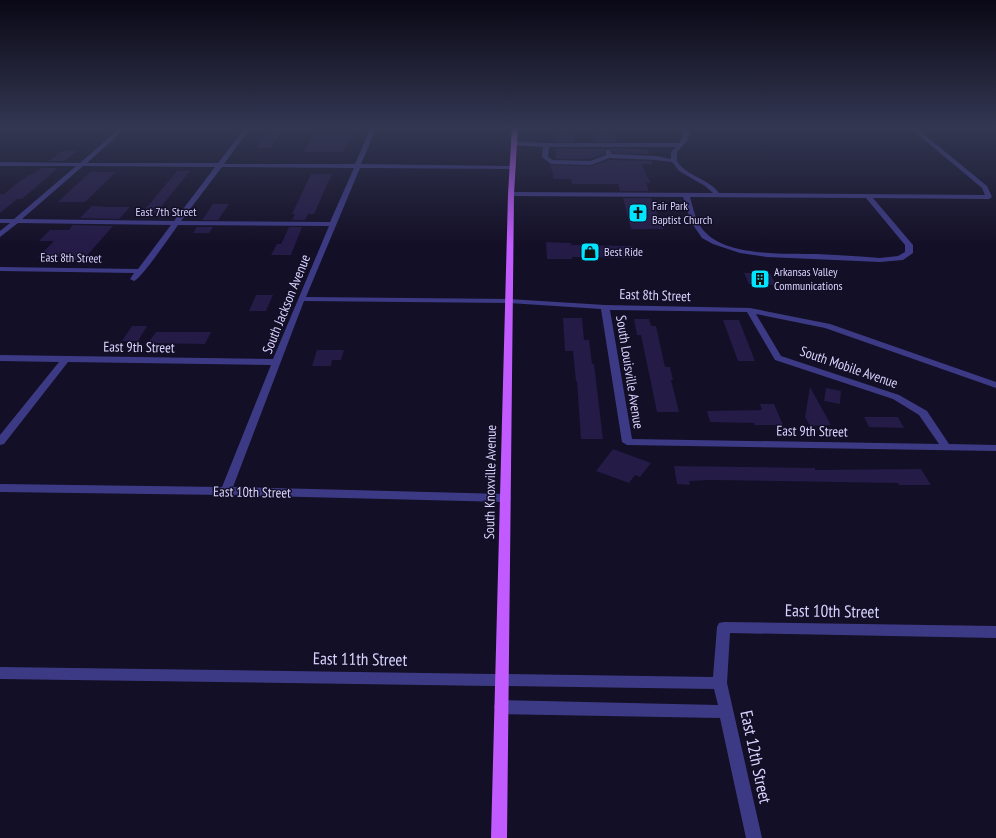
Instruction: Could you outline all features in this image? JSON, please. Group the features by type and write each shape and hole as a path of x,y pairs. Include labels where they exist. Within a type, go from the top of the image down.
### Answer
{"main road":[{"name":"South Knoxville Avenue","path":"499,838 511,194 513,167"}],"street":[{"path":"0,234 79,166"},
{"path":"134,279 219,166"},
{"name":"South Jackson Avenue","path":"226,491 301,299 358,166"},
{"path":"375,166 513,167"},
{"path":"677,166 680,170 704,181 714,188 718,196"},
{"path":"511,194 989,197 984,188 958,166"},
{"path":"686,195 695,224 705,235 717,243 737,250 760,253 880,260 900,258 909,253 909,245 868,197"},
{"name":"East 7th Street","path":"0,222 332,224"},
{"name":"East 8th Street","path":"0,269 141,271"},
{"name":"East 8th Street","path":"301,299 509,301 605,306 750,310 827,326 996,385"},
{"name":"South Louisville Avenue","path":"605,306 627,442"},
{"name":"South Mobile Avenue","path":"750,310 778,358 896,397 923,413 946,447"},
{"name":"East 9th Street","path":"0,358 277,362"},
{"path":"0,442 65,360"},
{"name":"East 9th Street","path":"627,442 996,448"},
{"name":"East 10th Street","path":"0,488 226,491 505,498"},
{"name":"East 10th Street","path":"720,684 724,627 996,632"},
{"name":"East 11th Street","path":"0,673 502,679 720,684"},
{"name":"East 12th Street","path":"720,684 754,838"},
{"path":"502,707 726,712"}],"building":[{"path":"550,166 642,166 651,183 646,183 649,191 620,191 618,184 572,184 571,179 554,179"},
{"path":"42,168 58,168 22,199 17,199 0,213 0,194 4,194 21,180"},
{"path":"177,171 190,171 156,213 142,213"},
{"path":"90,172 116,172 85,202 58,202"},
{"path":"311,174 332,174 314,214 308,214 305,220 292,220 295,214 292,214"},
{"name":"Fair Park Baptist Church","path":"623,198 651,198 663,229 631,229"},
{"path":"213,204 229,204 218,220 202,220"},
{"path":"92,206 130,207 119,219 80,218"},
{"path":"73,225 113,226 83,260 62,260 64,257 38,257 54,241 39,241 50,230 69,230"},
{"path":"197,227 213,227 209,233 193,233"},
{"path":"289,227 302,227 291,255 271,255 277,244 281,244"},
{"name":"Best Ride","path":"546,242 571,243 571,245 633,246 636,258 572,257 572,259 547,259"},
{"name":"Arkansas Valley Communications","path":"744,273 770,273 776,285 749,284"},
{"path":"256,295 273,295 266,311 249,311"},
{"path":"563,318 582,318 584,340 589,340 592,364 594,364 603,439 581,439 577,381 573,351 565,351"},
{"path":"634,319 649,319 651,326 656,326 665,367 670,367 673,380 671,380 679,412 657,412 641,335 637,335"},
{"path":"723,320 739,320 755,361 738,361"},
{"path":"132,326 147,326 138,341 122,341"},
{"path":"156,332 211,332 205,344 148,343"},
{"path":"317,350 344,350 341,360 332,360 331,366 312,366"},
{"path":"810,387 831,425 810,426 805,417"},
{"path":"826,388 841,391 840,404 824,401"},
{"path":"760,404 774,404 783,425 710,422 707,411 762,410"},
{"path":"864,417 898,417 904,428 869,427"},
{"path":"613,449 651,463 640,477 635,475 629,483 596,471"},
{"path":"674,466 815,468 815,470 921,469 931,485 899,485 898,483 711,480 689,481 690,485 677,484"}],"place":[{"name":"Fair Park Baptist Church","path":"638,213"},
{"name":"Best Ride","path":"590,252"},
{"name":"Arkansas Valley Communications","path":"760,279"}]}
